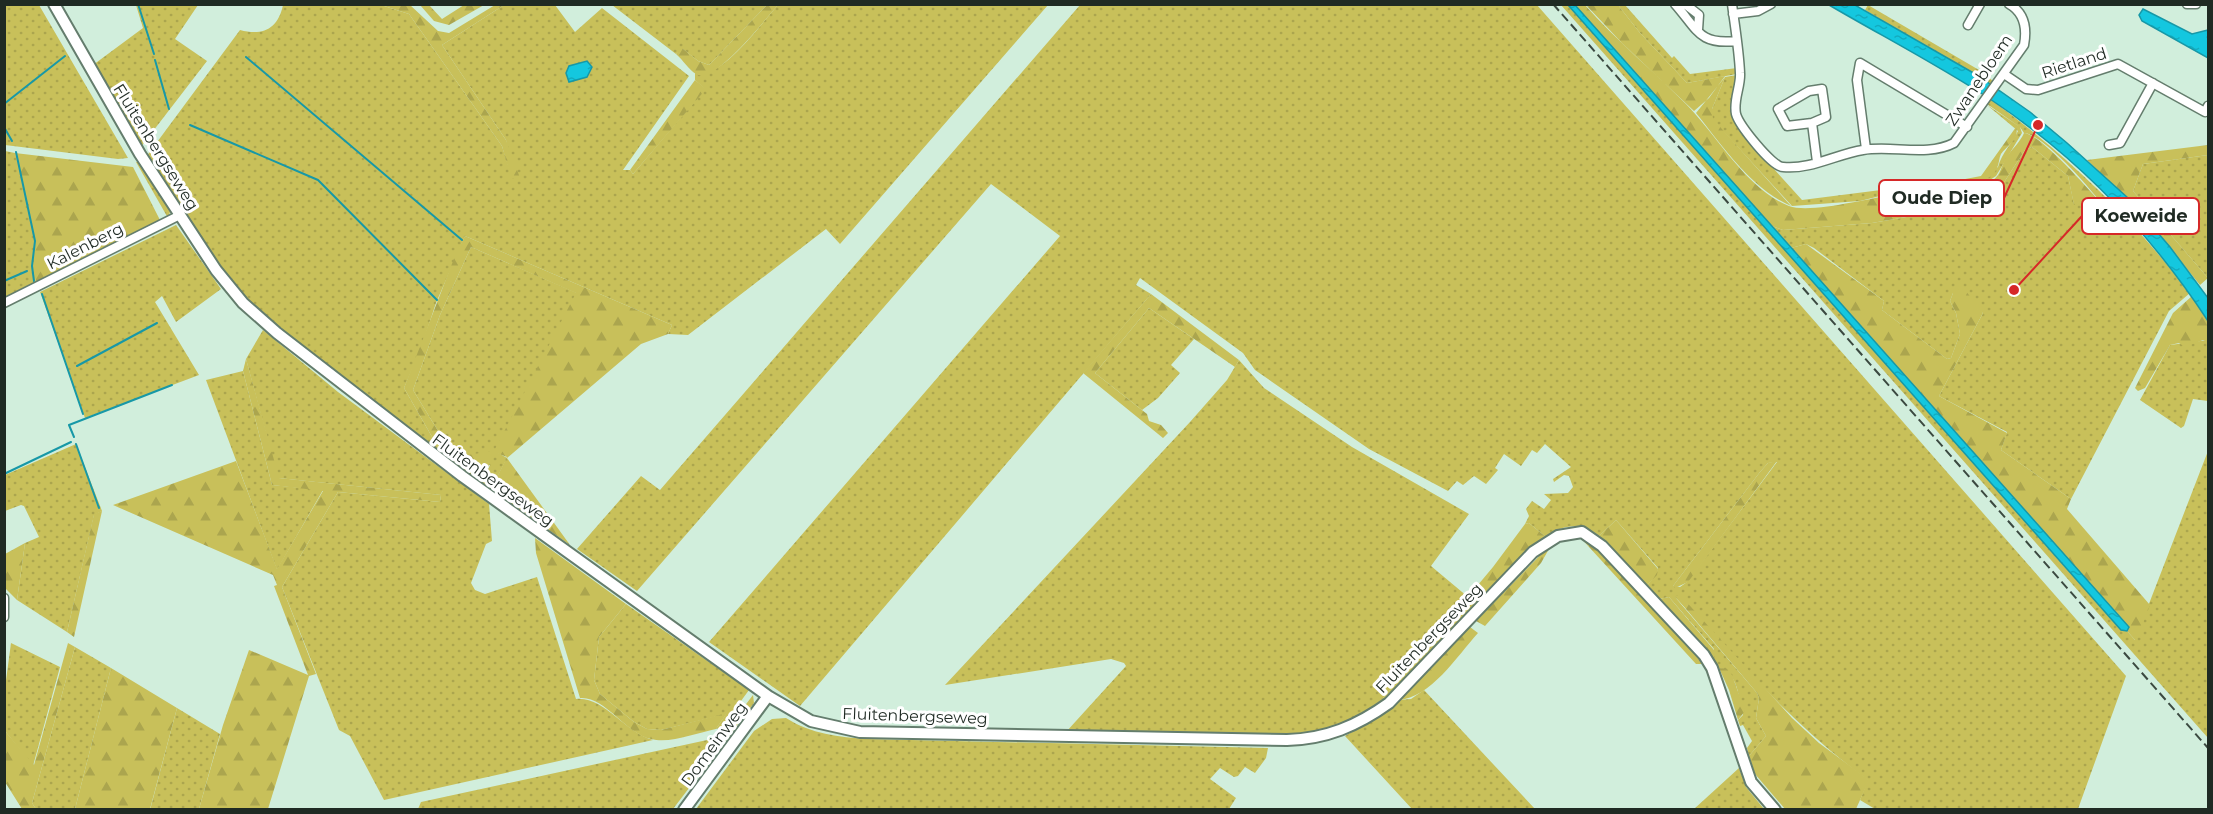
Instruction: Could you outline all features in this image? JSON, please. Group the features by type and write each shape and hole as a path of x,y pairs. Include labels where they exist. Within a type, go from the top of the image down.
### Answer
{"street":[{"name":"Fluitenbergseweg","path":"54,4 140,154 226,283 243,303 277,333 462,476 768,696 811,721 849,731 1308,739 1336,733 1362,722 1389,703 1533,552 1558,536 1582,532 1602,546 1704,655 1712,668 1751,782 1774,810"},
{"path":"1675,4 1706,39 1715,43 1736,41"},
{"path":"1685,4 1699,15 1698,30"},
{"path":"1733,9 1758,11 1771,4"},
{"path":"1968,25 1980,4"},
{"name":"Zwanebloem","path":"1733,9 1740,75 1735,106 1738,119 1773,162 1786,168 1817,162 1837,154 1866,149 1944,147 1958,140 2024,45 2027,32 2023,17 2009,4"},
{"path":"2187,4 2196,4"},
{"path":"1866,149 1857,80 1860,63 1967,127"},
{"name":"Rietland","path":"2004,74 2026,89 2038,90 2118,64 2205,112 2208,106"},
{"path":"2109,145 2120,142 2153,83"},
{"path":"1822,89 1826,117 1812,123 1787,126 1778,109 1809,91 1822,89"},
{"path":"1812,123 1817,162"},
{"name":"Kalenberg","path":"4,303 180,215"},
{"path":"4,617 5,599"},
{"name":"Domeinweg","path":"684,810 768,696"}],"green space":[{"path":"5,4 39,5 128,158 118,159 5,145"},
{"path":"136,5 198,5 175,39 207,61 140,148 93,65 143,28"},
{"path":"283,5 381,5 409,14 502,146 512,178 506,140 442,45 504,5 555,5 575,32 602,8 689,76 623,170 630,170 633,174 705,89 695,80 695,73 706,73 729,59 778,5 1048,5 840,244 826,229 688,335 668,334 672,325 465,236 436,303 421,348 404,388 443,456 384,413 251,305 215,260 146,157 240,30 256,32 268,29 277,20"},
{"path":"381,5 410,5 438,31 449,33 495,5 504,5 442,45 506,140 520,178 511,178 502,146 409,14"},
{"path":"420,5 429,5 442,19 464,5 484,5 449,25 434,21"},
{"path":"612,5 767,5 709,65 698,61 683,49 676,54"},
{"path":"767,5 778,5 740,48 715,70 704,75 696,74 676,54 682,48 698,61 709,65"},
{"path":"1080,5 1537,5 2126,676 2078,809 1875,809 1860,800 1868,780 1792,716 1675,597 1757,693 1759,698 1756,718 1766,736 1749,756 1747,748 1752,741 1738,720 1743,715 1734,680 1725,670 1718,668 1714,660 1714,649 1669,597 1659,599 1647,585 1656,575 1658,568 1616,520 1599,536 1586,528 1572,526 1559,529 1546,537 1529,523 1525,524 1529,516 1526,509 1532,501 1544,509 1551,500 1544,494 1568,493 1573,487 1569,476 1564,475 1554,482 1553,479 1571,467 1545,444 1537,453 1532,450 1521,466 1504,454 1495,468 1498,470 1486,484 1474,476 1463,485 1457,481 1448,491 1369,449 1255,370 1243,353 1140,278 1136,285 1151,294 800,706 709,642 1060,236 991,184 637,591 577,549 641,476 660,490","holes":["1777,462 1687,582 1680,587 1673,586 1760,472 1768,463"]},
{"path":"1561,5 1568,5 2121,630 2127,631 2135,640 2208,451 2208,738"},
{"path":"1575,5 1585,5 1686,104 1759,188 1789,206 1825,207 1893,195 1930,192 1949,187 1986,184 1998,175 2006,157 2024,133 2032,136 2053,152 2103,205 2087,201 2074,205 2068,176 2032,147 2025,150 1986,210 1981,212 1958,208 1872,223 1783,230 1772,226"},
{"path":"1586,5 1618,5 1640,33 1687,83 1725,76 1709,98 1694,111 1622,43"},
{"path":"1618,5 1625,5 1672,58 1674,56 1690,74 1737,68 1737,74 1687,83 1640,33"},
{"path":"1868,5 1979,70 1993,81 1990,85 1865,10"},
{"path":"1737,75 1732,110 1774,169 1802,200 1960,180 1973,182 1998,167 2018,131 1987,105 2020,127 2022,133 1996,176 1984,184 1950,186 1923,193 1892,193 1860,201 1792,206 1712,119 1712,109 1725,77"},
{"path":"1725,77 1712,109 1713,119 1791,206 1776,198 1750,178 1696,113"},
{"path":"695,80 706,89 633,174 630,170"},
{"path":"1990,99 2046,143 2097,188 2144,238 2190,293 2169,311 2071,499 2001,450 2007,432 1939,396 1983,313 1953,293 1950,301 1956,313 1960,334 1951,358 1947,359 1882,310 1884,301 1814,248 1806,244 1791,248 1772,226 1783,230 1872,223 1958,208 1972,211 1986,210 2025,150 2032,147 2068,176 2074,204 2087,201 2102,204 2077,175 2043,142 2024,133 2020,127 1987,104"},
{"path":"2016,127 2015,139 2001,154 1997,168 1991,176 1976,182 1960,180 1981,176"},
{"path":"2208,145 2208,155 2143,164 2133,191 2208,278 2200,285 2143,215 2087,160"},
{"path":"5,151 15,153 31,211 35,234 36,283 5,298"},
{"path":"15,153 133,167 161,222 36,283 33,268 36,246"},
{"path":"2208,155 2208,278 2133,191 2143,164"},
{"path":"136,162 140,162 171,209 168,218"},
{"path":"176,225 221,289 176,322 162,296 155,302 199,375 85,418 40,292"},
{"path":"465,236 672,325 668,334 641,344 507,458 570,545 491,489 507,457 494,452 482,483 443,456 404,388 455,256","holes":["471,247 576,293 494,451 454,457 413,390 440,315"]},
{"path":"1806,244 1884,301 1882,310 1947,359 1951,358 1960,334 1956,313 1950,301 1953,293 1959,289 1965,290 1983,313 1939,396 2007,433 2001,450 2071,499 2067,509 2150,605 2136,641 2127,631 2128,627 1791,248"},
{"path":"471,247 577,293 495,451 507,458 491,489 482,483 490,465 454,457 413,390 440,315"},
{"path":"1151,294 1239,360 1235,367 1149,308 1095,373 1147,414 1149,421 1161,425 1168,433 1163,438 1083,373"},
{"path":"2192,296 2208,321 2208,342 2203,340 2185,347 2179,343 2170,345 2145,388 2138,391 2135,388 2173,313"},
{"path":"1149,308 1194,339 1171,365 1180,373 1158,398 1142,410 1095,373"},
{"path":"263,330 338,392 489,504 492,541 486,544 471,583 475,590 485,594 537,577 576,699 596,703 633,730 653,740 384,800 350,736 339,730 282,587 338,492 440,502 441,495 278,478 246,359"},
{"path":"2208,340 2208,401 2193,399 2184,426 2181,428 2140,400 2170,345"},
{"path":"246,359 279,478 441,495 440,502 338,492 282,587 316,674 309,676 268,809 199,809 223,725 249,650 308,675 274,586 277,585 273,575 113,505 236,461 277,569 323,491 272,485 243,371"},
{"path":"1239,360 1264,388 1352,447 1469,514 1431,566 1468,597 1374,709 1348,723 1306,735 1066,732 1126,666 1124,663 1111,659 945,685 1190,422 1227,380"},
{"path":"243,371 272,485 323,490 277,570 206,380"},
{"path":"76,444 102,511 94,515 67,632 17,600 25,543 39,537 24,506 5,511 5,475"},
{"path":"1777,461 1688,582 1675,588 1673,586 1760,472 1768,463"},
{"path":"102,511 74,637 67,632 94,514"},
{"path":"1616,520 1658,569 1657,575 1647,585 1599,536"},
{"path":"1529,523 1546,537 1402,686 1374,709 1493,567 1525,524"},
{"path":"1579,536 1597,545 1704,664 1696,664"},
{"path":"535,538 626,604 599,637 594,680 600,694 634,722 647,729 661,730 727,713 716,729 675,739 651,739 632,730 598,703 580,698 536,553"},
{"path":"1553,542 1541,563 1485,626 1476,621"},
{"path":"25,543 17,600 5,588 5,554"},
{"path":"1675,596 1681,596 1792,718 1819,743 1869,780 1856,809 1785,809 1755,774 1749,756 1766,736 1756,718 1759,698 1757,693"},
{"path":"1669,597 1714,650 1714,660 1659,599"},
{"path":"626,604 749,690 722,727 716,729 726,714 661,730 647,729 634,722 600,694 594,680 599,637"},
{"path":"1470,627 1478,633 1442,674 1421,692 1398,700"},
{"path":"11,643 60,667 33,766 5,731 5,688"},
{"path":"68,643 75,647 32,803 36,809 22,809 5,782 5,731 34,765"},
{"path":"75,647 111,668 75,809 36,809 32,803"},
{"path":"111,668 177,708 150,809 75,809"},
{"path":"1719,668 1727,669 1732,675 1745,711 1738,720 1729,690"},
{"path":"1424,690 1535,809 1412,809 1345,736 1380,715 1398,700 1411,699"},
{"path":"753,695 754,703 673,809 418,809 421,802 721,737"},
{"path":"177,708 220,734 199,809 150,810"},
{"path":"786,718 815,731 836,736 868,739 1268,748 1266,758 1255,773 1245,767 1238,776 1234,777 1220,768 1210,779 1236,798 1229,809 696,809 754,731 772,719"},
{"path":"1739,768 1746,787 1764,809 1694,809"}],"water":[{"path":"1568,5 1575,5 2129,627 2127,631 2121,630"},
{"path":"1829,5 1855,5 1977,75 2030,112 2128,198 2170,247 2208,298 2208,321 2186,289 2137,228 2110,199 2053,146 1970,86"},
{"path":"2143,9 2192,34 2208,30 2208,58 2142,21 2139,15"},
{"path":"587,61 592,67 587,77 569,82 566,73 569,66"}],"waterway":[{"path":"138,4 154,54"},
{"path":"4,104 65,56"},
{"path":"246,57 462,240"},
{"path":"155,60 169,109"},
{"path":"190,125 318,180 437,300"},
{"path":"4,127 12,141"},
{"path":"16,152 35,241 32,266 34,281"},
{"path":"4,281 27,271"},
{"path":"42,294 83,414"},
{"path":"77,366 157,323"},
{"path":"74,437 69,425 172,385"},
{"path":"4,474 71,442"},
{"path":"76,444 99,508"}],"railway":[{"path":"1553,4 2208,748"}],"place":[{"name":"Oude Diep","path":"2038,125"},
{"name":"Koeweide","path":"2014,290"}]}
